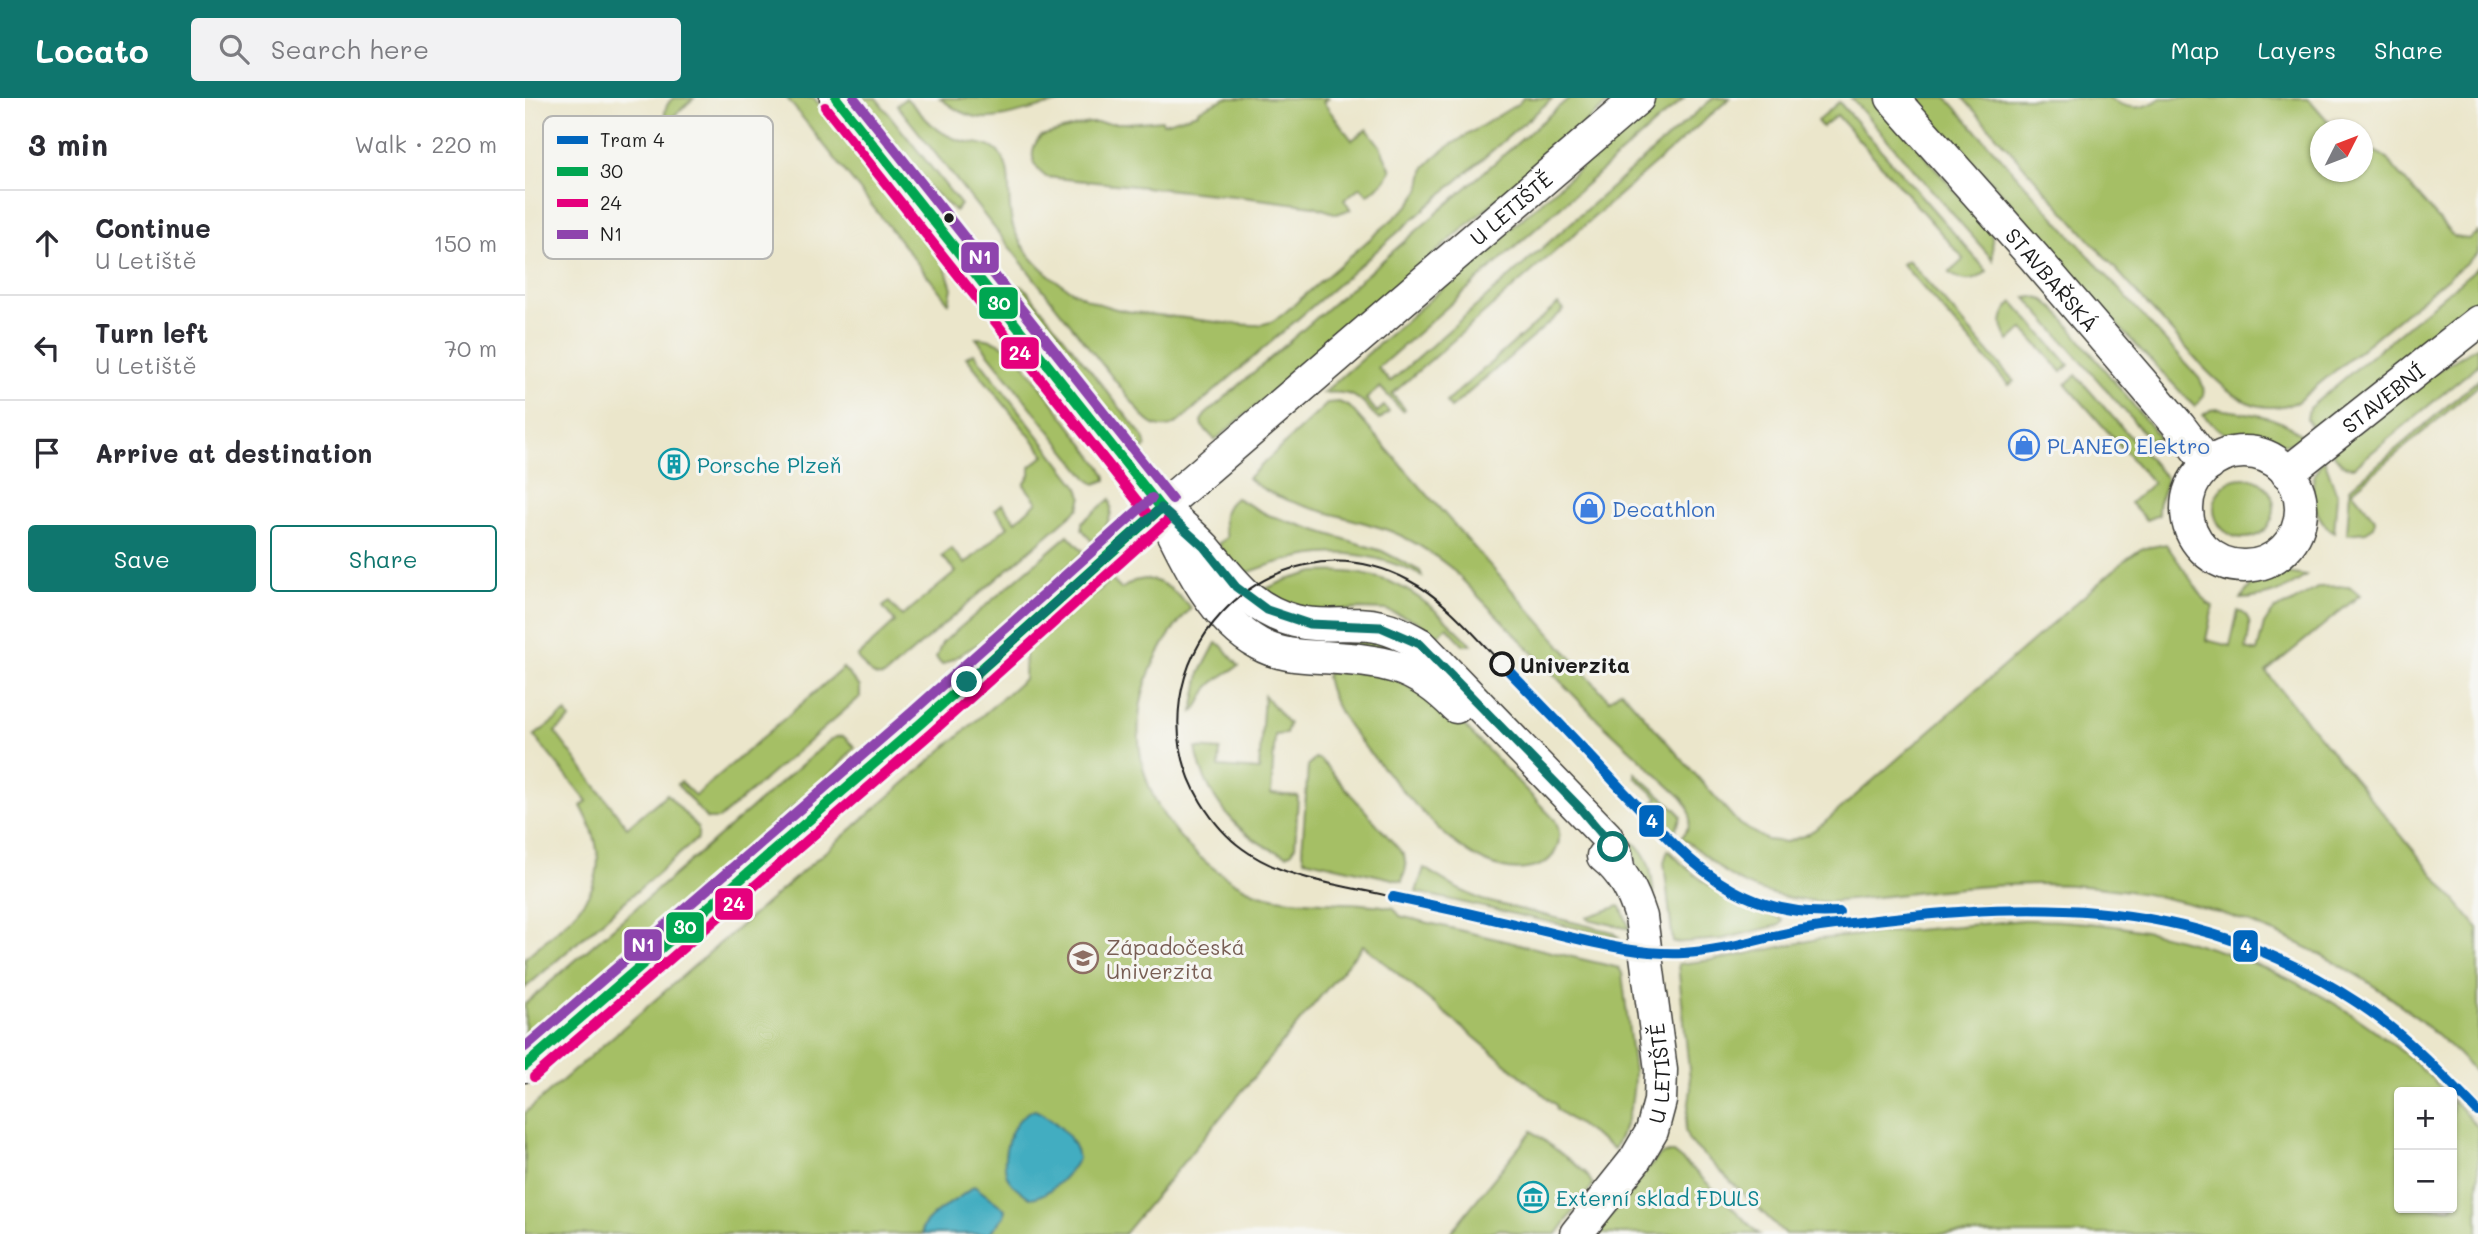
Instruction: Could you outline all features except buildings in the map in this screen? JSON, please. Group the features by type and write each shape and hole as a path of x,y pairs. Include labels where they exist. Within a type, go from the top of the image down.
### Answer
{"street":[{"path":"836,98 1161,508"},
{"name":"U LETIŠTĚ","path":"525,1066 920,724 1161,508 1638,98"},
{"name":"STAVBAŘSKÁ","path":"1892,98 2034,257 2209,464"},
{"name":"STAVEBNÍ","path":"2287,473 2478,322"},
{"path":"2244,453 2268,458 2287,473 2298,492 2301,514 2295,535 2275,557 2265,562 2232,565 2213,557 2198,542 2189,523 2188,502 2195,481 2209,464 2220,458 2244,453"},
{"name":"U LETIŠTĚ","path":"1161,508 1199,582 1242,633 1259,645 1280,652 1391,665 1411,672 1437,687 1570,824 1618,868 1635,899 1644,933 1661,1070 1661,1090 1655,1121 1644,1145 1581,1227"}],"green space":[{"path":"673,98 694,98 674,116 665,116 667,105"},
{"path":"787,98 814,98 944,264 952,288 949,303"},
{"path":"853,98 876,98 961,205 955,211 910,171"},
{"path":"906,98 943,133 959,140 988,146 998,152 1008,172 1011,221 1021,244 1043,269 1070,290 1124,311 1259,325 1282,315 1409,205 1420,190 1425,167 1449,146 1523,98 1553,98 1181,420 1171,426 1162,427 1144,417 897,105"},
{"path":"940,98 1077,98 1007,116 985,118 964,113"},
{"path":"1226,98 1328,98 1323,102 1352,140 1367,129 1380,146 1391,170 1385,180 1368,195 1360,187 1344,200 1351,209 1337,214 1314,206 1046,177 1034,163 1034,147 1041,136 1088,123 1162,120 1163,123 1198,113 1198,110"},
{"path":"1569,98 1614,98 1299,371 1215,440 1202,426 1201,421 1205,415"},
{"path":"1660,98 1684,98 1378,368 1390,382 1713,98 1730,98 1392,394 1405,409 1402,411 1380,387 1366,399 1377,412 1384,406 1389,412 1379,420 1350,394 1323,393"},
{"path":"1851,98 1875,98 1988,229 1992,236 1993,260"},
{"path":"1911,98 1947,98 2199,378 2203,394 2195,407 2120,328 1989,179"},
{"path":"1963,98 2109,98 2129,107 2141,107 2161,98 2308,98 2326,119 2310,119 2310,182 2373,182 2373,151 2385,157 2454,237 2468,239 2478,232 2478,253 2297,402 2283,406 2258,406 2236,396 2206,370"},
{"path":"1839,102 1987,271 1973,280 1949,273 1964,259 1837,115 1822,127 1817,121"},
{"path":"1908,260 2014,381 2009,385 1902,264"},
{"path":"2478,267 2478,299 2315,433 2307,419 2309,408"},
{"path":"1024,287 1144,438 1144,449 1128,438 1058,358 1017,288"},
{"path":"2026,298 2044,300 2057,311 2160,438 2150,440"},
{"path":"2013,302 2069,365 2062,372 2023,329 2009,341 2002,320 2005,311"},
{"path":"1558,304 1564,310 1451,408 1446,402"},
{"path":"976,338 999,343 1018,356 1101,467 1106,480 1095,484 1089,480"},
{"path":"2478,346 2478,365 2354,467 2344,465 2332,452 2419,382"},
{"path":"974,353 1079,488 1082,496 1079,508 884,676 875,676 857,657 895,622 883,607 889,602 902,616 956,572 942,556 951,548 965,564 1008,526 995,510 1002,504 1016,521 1037,502 1024,485 1030,475 1030,467 1045,455 966,357"},
{"path":"2076,375 2166,478 2158,505 2159,515 2146,520 2130,503 2153,483 2066,384"},
{"path":"2478,380 2478,386 2352,491 2375,519 2374,527 2366,532 2347,534 2350,488"},
{"path":"1339,402 1350,407 1609,700 1621,690 1739,824 1767,840 1787,842 1806,835 1823,824 2141,549 2166,544 2207,603 2213,606 2206,640 2230,646 2238,611 2244,613 2249,621 2246,649 2257,652 2264,624 2275,609 2290,604 2319,587 2349,586 2360,595 2266,672 2478,928 2478,1075 2434,1032 2385,994 2332,961 2277,934 2219,912 2159,897 2098,887 2010,885 1829,902 1777,895 1740,882 1681,838 1688,828 1690,818 1682,798 1593,715 1451,568 1422,547 1398,535 1277,496 1248,478 1328,403"},
{"path":"2218,409 2276,420 2286,424 2305,439 2277,444 2232,436 2221,431 2203,415"},
{"path":"2324,459 2337,495 2334,533 2320,518 2313,498 2314,478"},
{"path":"2244,478 2261,483 2269,491 2274,508 2269,525 2261,533 2244,538 2227,533 2219,525 2214,508 2219,491 2227,483"},
{"path":"1236,498 1268,515 1382,551 1420,571 1422,576 1376,558 1331,554 1287,560 1240,576 1218,544 1227,537 1224,526 1225,510"},
{"path":"1110,499 1110,517 1093,543 1082,529 1082,522"},
{"path":"1068,535 1084,552 985,640 942,665 936,658 942,643"},
{"path":"2276,571 2306,576 2275,593 2241,599 2255,581"},
{"path":"1315,572 1364,574 1403,588 1437,612 1472,645 1464,645 1447,627 1437,636 1414,620 1386,610 1359,609 1315,613 1259,592 1286,580"},
{"path":"1145,579 1165,585 1191,608 1163,645 1146,684 1139,723 1142,762 1155,799 1176,833 1207,863 1245,888 1260,894 1295,900 1394,908 1400,916 1619,968 1622,973 1634,1083 1629,1112 1614,1149 1557,1110 1556,1105 1363,945 1124,1234 525,1234 525,1113 1024,679 1025,650 1112,580 1121,589 1134,581"},
{"path":"1361,635 1416,656 1341,644"},
{"path":"1216,643 1221,645 1239,666 1212,684 1193,712 1200,673"},
{"path":"843,668 860,687 860,697 719,819 707,819 677,784 681,782 695,796"},
{"path":"1328,672 1386,673 1452,713 1555,820 1559,839 1551,858 1544,864 1531,868 1506,869 1487,863 1449,838 1416,806 1351,730 1330,691 1326,677"},
{"path":"1264,695 1289,724 1286,734 1275,735 1271,794 1298,796 1295,847 1287,855 1270,849 1255,839 1227,814 1207,783 1196,748 1220,750 1219,767 1259,770"},
{"path":"566,712 570,719 555,732 627,827 667,794 698,828 698,838 525,988 525,958 578,909 589,893 596,875 598,855 593,833 581,806 587,801 534,736"},
{"path":"843,736 855,747 837,768 525,1041 525,1004 830,740"},
{"path":"1315,758 1321,760 1404,855 1406,868 1402,881 1304,859 1302,852 1308,766"},
{"path":"1635,773 1677,810 1681,817 1675,831 1650,806 1658,798 1635,777"},
{"path":"1631,843 1644,854 1649,867 1654,898 1651,901 1636,866"},
{"path":"1668,850 1695,875 1721,892 1782,919 1780,925 1722,939 1673,943 1664,862"},
{"path":"1424,868 1482,900 1613,932 1620,938 1416,892"},
{"path":"1619,906 1630,929 1587,917"},
{"path":"2023,920 2082,922 2140,930 2197,944 2252,962 2305,987 2355,1016 2402,1052 2440,1087 2394,1087 2394,1213 2457,1213 2457,1104 2478,1127 2478,1234 1785,1234 1689,1141 1685,1131 1691,1089 1678,964 1727,958 1818,939"},
{"path":"1532,1131 1586,1173 1593,1185 1557,1234 1518,1234 1501,1229 1481,1234 1449,1234"},
{"path":"1664,1153 1673,1153 1694,1170 1759,1234 1596,1234"}],"water":[{"path":"1035,1110 1063,1130 1073,1143 1078,1159 1064,1178 1051,1189 1030,1198 1009,1180 1005,1161 1014,1128 1027,1113"},
{"path":"974,1186 1005,1209 1004,1216 989,1234 923,1234 922,1228 927,1221"}],"tram line":[{"path":"1393,897 1315,880 1277,868 1243,849 1215,822 1201,802 1181,751 1180,700 1194,653 1222,613 1260,583 1305,565 1356,563 1408,580 1421,588 1458,618 1502,664"},
{"name":"4","path":"1502,664 1666,836 1711,876 1727,887 1768,905 1803,912 1839,912"},
{"name":"4","path":"1393,897 1600,944 1666,953 1718,949 1820,927 1962,912 2030,909 2097,912 2163,922 2228,939 2293,966 2358,1003 2406,1040 2478,1112"}],"transit line":[{"name":"30","path":"836,98 1161,508"},
{"name":"N1","path":"854,98 1172,499"},
{"name":"24","path":"825,107 1150,517"},
{"name":"N1","path":"525,1047 911,713 1152,498"},
{"name":"30","path":"525,1066 920,724 1161,508"},
{"name":"24","path":"534,1077 929,735 1170,518"}],"place":[{"name":"PLANEO Elektro","path":"2024,445"},
{"name":"Porsche Plzeň","path":"674,464"},
{"name":"Decathlon","path":"1589,508"},
{"name":"Univerzita","path":"1502,664"},
{"name":"Západočeská Univerzita","path":"1083,958"},
{"name":"Externí sklad FDULS","path":"1533,1197"}],"route":[{"path":"967,682 1161,508 1204,547 1236,587 1267,610 1309,624 1381,627 1420,644 1580,808 1613,847"}]}
